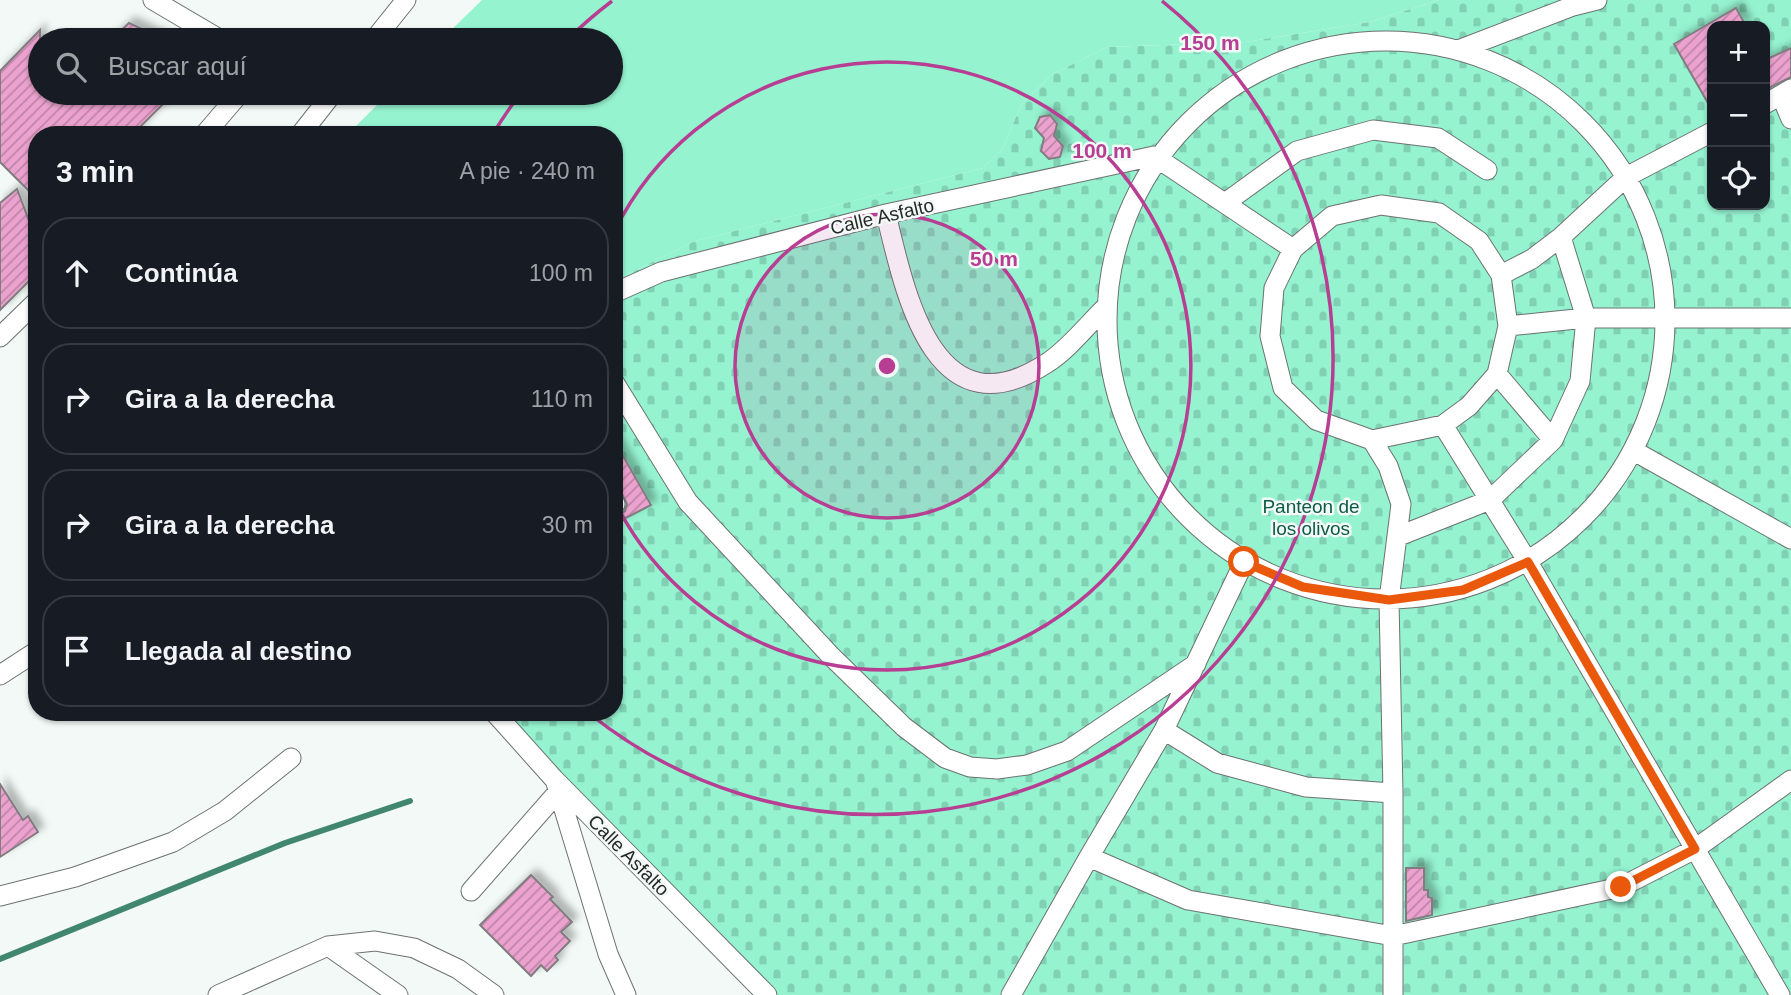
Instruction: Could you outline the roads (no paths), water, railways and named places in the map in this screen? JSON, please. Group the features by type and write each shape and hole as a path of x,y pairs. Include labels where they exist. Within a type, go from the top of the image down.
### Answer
{"street":[{"path":"153,0 201,28"},
{"path":"384,28 406,0"},
{"path":"1458,50 1573,6 1597,0"},
{"path":"1383,41 1458,50 1543,88 1591,128 1626,177 1655,239 1667,320 1662,373 1634,451 1601,501 1528,562 1463,590 1389,600 1303,587 1244,562 1177,506 1139,453 1111,377 1106,307 1118,240 1143,176 1154,156 1231,88 1294,57 1383,41"},
{"path":"1779,96 1791,119"},
{"path":"212,126 230,105"},
{"path":"307,126 324,105"},
{"path":"1225,203 1297,151 1373,131 1438,138 1487,170"},
{"path":"1501,275 1532,259 1561,237 1626,177 1707,135"},
{"path":"1154,156 1293,249"},
{"name":"Calle Asfalto","path":"623,289 661,272 886,214 1154,156"},
{"path":"1381,205 1439,213 1479,240 1501,275 1508,326 1497,374 1469,406 1443,425 1372,440 1316,420 1283,388 1270,336 1274,288 1293,249 1332,216 1381,205"},
{"path":"886,214 901,278 917,324 938,357 964,378 990,385 1014,380 1049,362 1106,307"},
{"path":"1399,536 1490,500 1553,440 1580,381 1586,318 1561,237"},
{"path":"0,337 28,311"},
{"path":"1508,326 1586,318 1791,318"},
{"path":"1497,374 1553,440"},
{"path":"623,397 688,502 830,655 904,727 945,758 970,767 997,769 1027,765 1067,751 1196,664"},
{"path":"1443,425 1528,562 1780,995"},
{"path":"1372,440 1388,466 1401,505 1389,600 1393,995"},
{"path":"1634,451 1791,539"},
{"path":"1013,994 1089,856 1164,730 1244,562"},
{"path":"0,675 28,657"},
{"name":"Calle Asfalto","path":"502,721 556,785 768,995"},
{"path":"1164,730 1217,763 1230,767 1306,787 1393,793"},
{"path":"0,896 75,877 173,842 225,811 291,758"},
{"path":"1089,856 1188,900 1392,936 1621,887 1695,849 1791,780"},
{"path":"471,891 556,785"},
{"path":"556,785 608,954 626,995"},
{"path":"218,995 328,946 375,941 414,948 458,969 494,995"},
{"path":"328,946 398,995"}],"waterway":[{"path":"0,959 285,843 410,801"}],"park label":[{"name":"Panteon de los olivos","path":"1311,517"}]}
